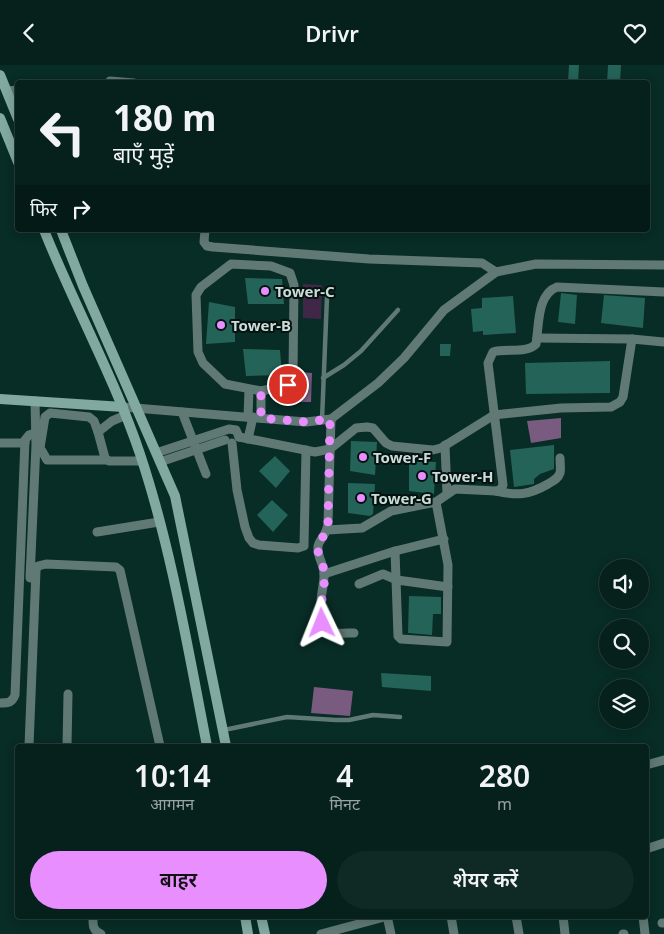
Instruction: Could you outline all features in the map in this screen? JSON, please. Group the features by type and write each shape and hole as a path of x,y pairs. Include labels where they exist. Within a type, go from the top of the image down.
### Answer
{"street":[{"path":"0,75 15,112"},
{"path":"6,91 15,90"},
{"path":"0,118 15,155"},
{"path":"45,232 124,411 142,461 159,522 183,626 207,744"},
{"path":"62,232 83,286 175,496 226,744"},
{"path":"205,232 204,242 207,246 212,247 369,259 482,263 496,272"},
{"path":"0,399 124,411 138,409 254,418 326,420 378,383 404,358 444,311 496,272 536,264 664,265"},
{"path":"231,265 271,266 290,273 294,285 293,373 288,385 261,391 225,384 203,363 198,352 196,295 201,287 231,265"},
{"path":"496,491 500,490 503,485 488,363 494,352 533,347 536,344 542,302 546,293 551,289 557,287 664,292"},
{"path":"537,338 632,339 664,342"},
{"path":"158,457 230,438 248,439 315,452 330,449 356,428 367,427 373,428 386,443 392,446 433,450 445,445 494,415 561,408 610,407 620,402 625,390 632,339"},
{"path":"249,390 254,418"},
{"path":"248,439 261,391"},
{"path":"30,584 37,448 35,401"},
{"path":"98,432 124,411"},
{"path":"182,412 206,474"},
{"path":"37,448 45,417 50,413 93,419 106,460"},
{"path":"230,438 237,490 249,538 253,543 259,545 298,548 319,541 325,537 328,530 330,449 326,420"},
{"path":"0,703 9,703 15,695 25,443 26,438 36,433"},
{"path":"0,443 25,443"},
{"path":"25,443 28,449 37,448"},
{"path":"445,445 447,494"},
{"path":"37,448 49,460 142,461"},
{"path":"304,546 306,450"},
{"path":"328,530 362,528 391,511 436,503 447,494 459,489 496,491 513,495 525,494 540,489 558,476 560,473 560,458"},
{"path":"395,551 398,636 401,639 447,642 448,565 436,503"},
{"path":"98,532 159,522"},
{"path":"324,574 395,551 444,539"},
{"path":"319,541 318,548 324,574 320,611 324,628 332,632 354,633"},
{"path":"29,744 36,570 38,566 46,564 116,567 120,570 160,744"},
{"path":"358,584 380,574 387,574 396,580 448,587"},
{"path":"67,744 68,694"},
{"path":"649,764 664,760"},
{"path":"649,848 664,843"},
{"path":"93,919 93,929 101,934"},
{"path":"246,919 248,934"},
{"path":"262,919 265,934"},
{"path":"321,934 376,919"},
{"path":"388,919 391,934"},
{"path":"452,919 454,934"},
{"path":"516,919 519,934"},
{"path":"563,919 565,934"},
{"path":"642,919 645,934"}],"lane":[{"path":"326,420 323,378 327,297"},
{"path":"323,378 344,365 361,351 398,310"},
{"path":"222,730 287,717 349,720 373,715 400,717"}],"shaded area":[{"path":"303,284 322,285 321,319 303,318"},
{"path":"298,372 312,373 311,402 298,402"},
{"path":"561,418 561,438 531,443 527,421"},
{"path":"314,687 353,691 350,716 311,713"}],"building":[{"path":"569,65 579,65 578,80 568,80"},
{"path":"608,65 621,65 620,80 607,80"},
{"name":"Tower-C","path":"245,278 282,279 284,304 248,304"},
{"path":"561,293 577,295 575,324 558,322"},
{"path":"604,295 645,298 643,328 601,323"},
{"path":"513,296 516,333 483,335 483,331 473,332 471,309 482,308 482,298"},
{"name":"Tower-B","path":"209,302 235,307 235,342 206,344"},
{"path":"440,344 451,344 450,356 440,356"},
{"path":"243,349 280,350 282,375 246,376"},
{"path":"610,361 610,393 526,394 525,363"},
{"name":"Tower-F","path":"351,441 377,442 375,475 350,471"},
{"path":"554,445 554,469 540,474 534,479 534,484 514,487 510,450"},
{"path":"275,456 290,471 276,488 259,471"},
{"name":"Tower-H","path":"409,461 436,462 434,494 409,491"},
{"name":"Tower-G","path":"348,483 375,484 373,514 370,516 348,513"},
{"path":"272,500 288,515 273,532 257,515"},
{"path":"409,596 441,597 441,614 433,614 432,635 408,633"},
{"path":"381,673 431,676 431,691 382,687"}],"place":[{"name":"Tower-C","path":"265,291"},
{"name":"Tower-B","path":"221,325"},
{"name":"Tower-F","path":"363,457"},
{"name":"Tower-H","path":"422,476"},
{"name":"Tower-G","path":"361,498"}],"route":[{"path":"288,385 261,391 261,418 306,422 330,419 328,530 325,537 319,541 318,548 324,574 320,611 322,623"}]}
